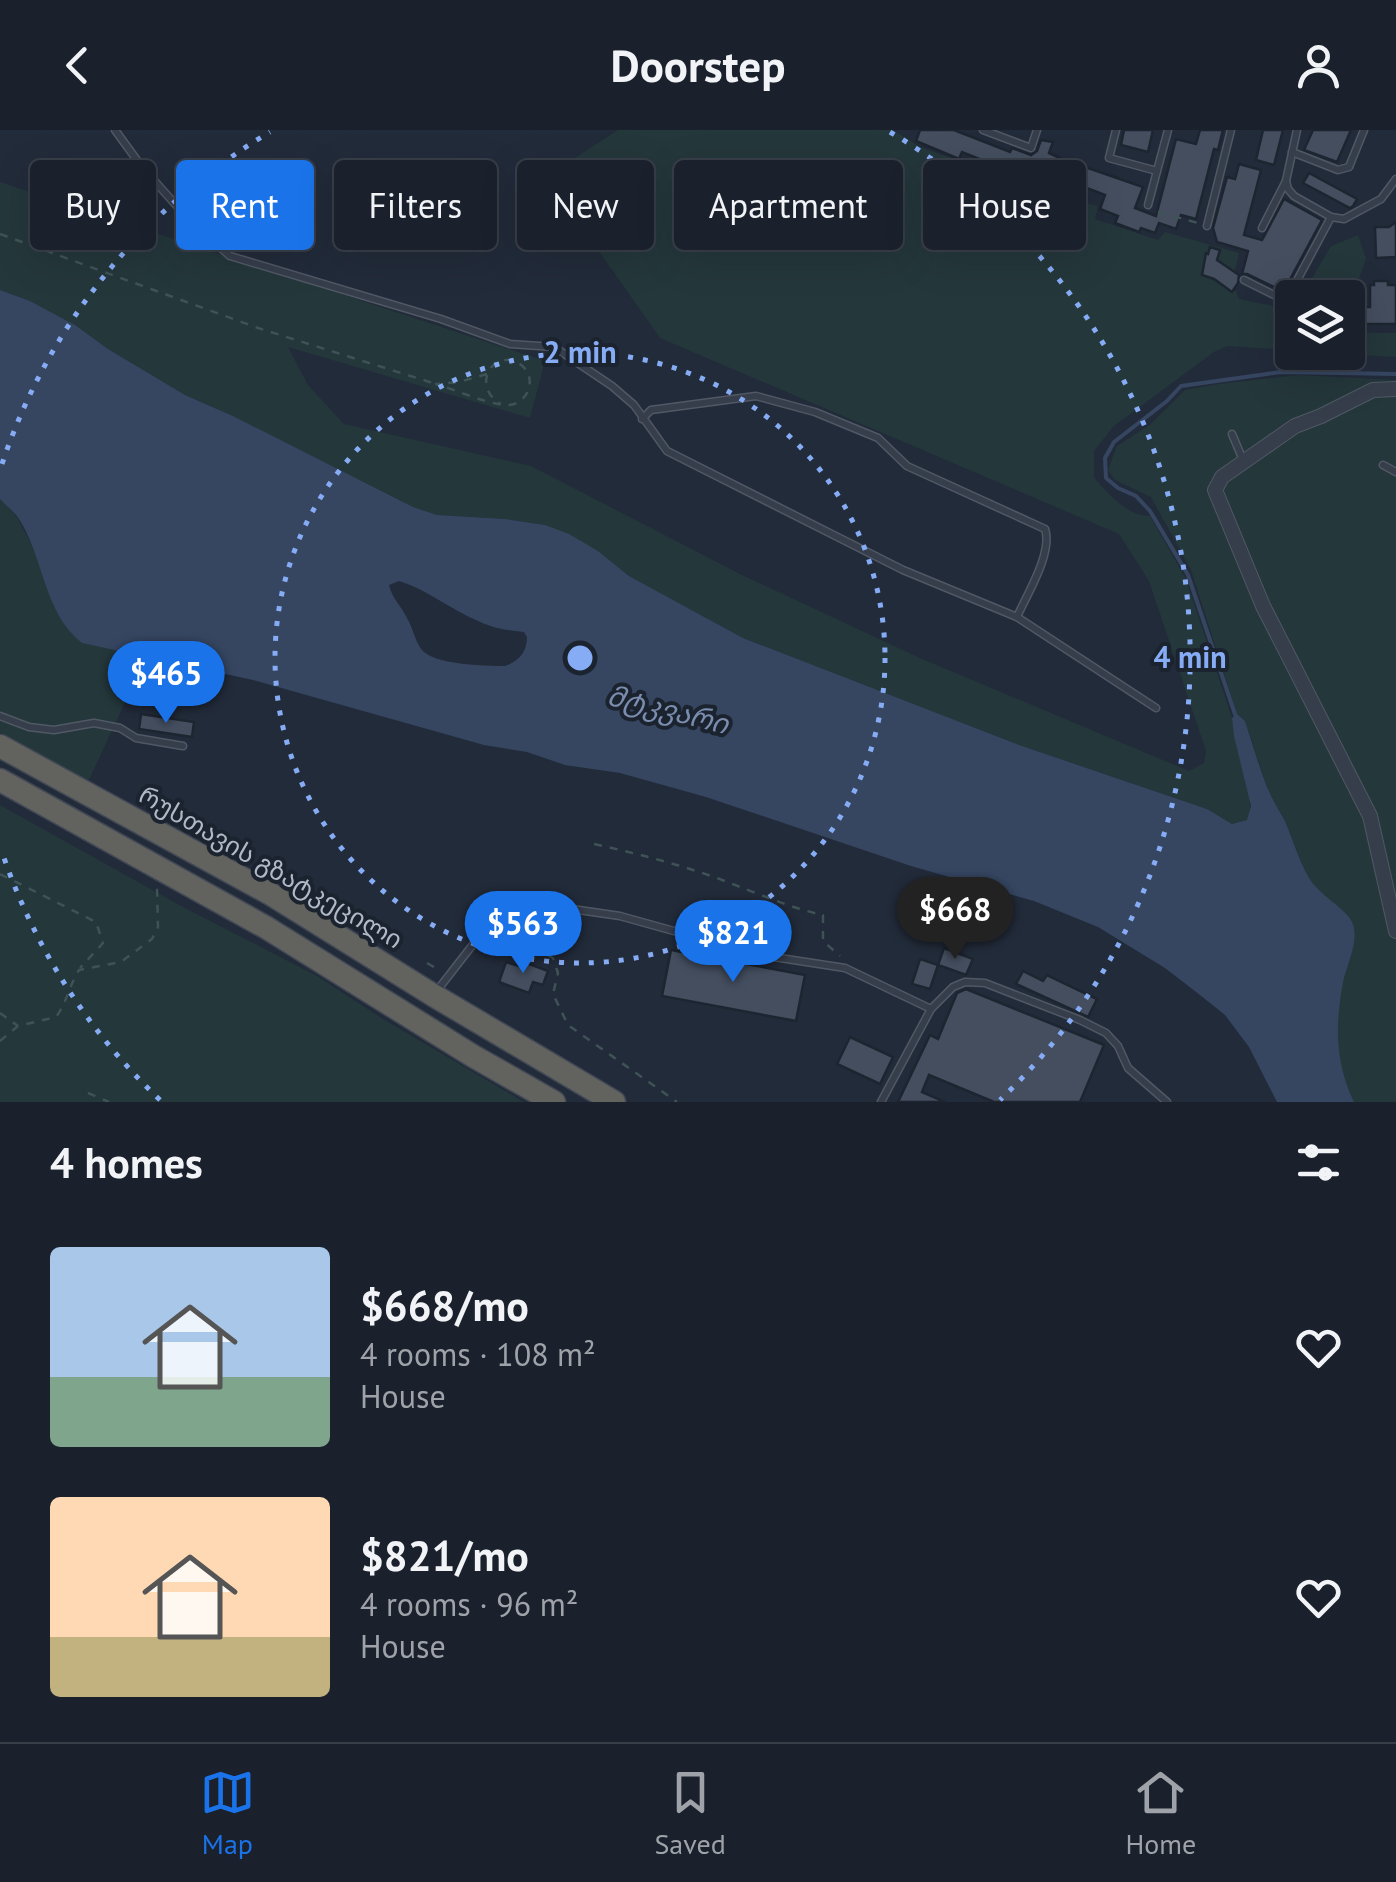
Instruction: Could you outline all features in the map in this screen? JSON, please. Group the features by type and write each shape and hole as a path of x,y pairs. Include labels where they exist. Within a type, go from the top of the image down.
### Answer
{"highway":[{"name":"რუსთავის გზატკეცილი","path":"0,746 270,893 614,1102"},
{"path":"0,780 267,928 554,1102"}],"street":[{"path":"1396,388 1373,390 1295,426 1222,477 1215,490 1263,606 1370,816 1396,931"}],"lane":[{"path":"115,130 192,223 230,256 442,319 510,344 554,348 612,386 634,406 667,451 903,570 1017,617 1156,708"},
{"path":"982,130 1031,148 1037,130"},
{"path":"1116,130 1109,158 1157,172"},
{"path":"1148,205 1168,130"},
{"path":"1207,226 1231,130"},
{"path":"1262,228 1286,180 1297,130"},
{"path":"1292,152 1338,170 1349,167 1364,130"},
{"path":"1286,180 1294,196 1344,219 1381,200 1396,179"},
{"path":"1244,280 1286,301 1331,216"},
{"path":"642,420 651,410 756,396 815,412 878,438 906,466 1045,529 1045,553 1017,617"},
{"path":"1232,434 1244,462"},
{"path":"1383,465 1396,472"},
{"path":"0,716 29,727 54,730 94,723 120,728 136,738 183,746"},
{"path":"433,995 478,938 540,910 565,908 620,916 760,955 844,968 931,1009"},
{"path":"881,1102 931,1009 953,987 966,982 985,983 1106,1033 1118,1046 1128,1068 1167,1102"}],"path":[{"path":"1148,205 1207,226"},
{"path":"0,234 258,328 436,384 500,404 508,406 522,401 530,388 528,374 518,363 504,360 487,374 436,384"},
{"path":"487,374 486,388 500,404"},
{"path":"594,844 653,857 798,910 823,915 823,941 838,954 844,968"},
{"path":"79,970 120,962 152,940 158,926 160,866"},
{"path":"0,874 96,922 103,943 72,981 66,1004 56,1018 18,1026 0,1040"},
{"path":"496,930 553,958 558,973 553,994 568,1025 677,1102"},
{"path":"427,963 448,975"},
{"path":"0,1013 18,1026"},
{"path":"88,1093 109,1102"}],"green space":[{"path":"618,130 893,130 920,147 958,160 923,160 923,250 1086,250 1086,203 1098,206 1095,219 1158,240 1165,232 1239,253 1232,283 1239,299 1275,306 1275,349 1227,346 1214,352 1114,426 1094,451 1094,477 1126,508 1150,516 1186,579 1232,718 1247,783 1248,820 1232,824 1207,809 1019,745 743,638 629,576 598,551 545,525 437,515 413,507 185,395 75,325 0,290 0,182 30,192 30,250 156,250 156,233 176,240 176,250 207,250 545,361 530,418 288,347 308,385 344,424 531,466 742,575 920,658 1189,771 1204,763 1206,751 1149,581 1119,534 660,338 598,250 654,250 654,160 572,160"},
{"path":"1358,235 1366,259 1358,280 1311,280 1331,246"},
{"path":"1365,333 1396,333 1396,357 1365,355"},
{"path":"1298,375 1396,380 1396,1102 1354,1102 1351,1096 1338,1057 1337,1025 1353,924 1318,892 1307,875 1268,790 1245,721 1237,714 1191,570 1151,497 1115,480 1108,470 1117,446 1151,424 1185,390"},
{"path":"0,499 17,517 83,643 146,657 88,782 0,732"},
{"path":"0,805 317,976 524,1102 0,1102"}],"water":[{"name":"მტკვარი","path":"0,290 75,325 185,395 413,507 437,515 545,525 569,534 629,576 743,638 1019,745 1207,809 1232,824 1247,820 1251,806 1234,736 1232,718 1237,714 1245,721 1267,787 1309,878 1352,922 1354,944 1343,982 1338,1029 1343,1073 1354,1102 1277,1102 1249,1047 1225,1015 1165,968 1098,927 1034,901 620,773 565,765 253,680 82,643 69,631 51,600 26,531 0,499","holes":["399,581 484,624 524,632 524,651 505,666 460,664 427,654 419,646 389,585"]}],"building":[{"path":"920,130 954,130 1010,152 1012,148 1031,155 1041,140 1053,142 1049,153 1065,160 982,160 962,152 959,159 916,141"},
{"path":"1124,130 1153,130 1148,152 1121,145"},
{"path":"1200,130 1223,130 1218,150 1214,149 1196,219 1181,215 1176,229 1159,223 1155,233 1141,228 1139,232 1115,223 1118,216 1100,209 1105,195 1086,188 1086,167 1143,187 1135,208 1156,216 1176,139 1196,144"},
{"path":"1263,130 1283,130 1274,165 1256,160"},
{"path":"1313,130 1351,130 1337,162 1304,150"},
{"path":"1239,164 1261,170 1244,235 1262,240 1284,199 1322,220 1290,280 1275,280 1275,288 1242,274 1248,251 1217,242 1213,228 1227,177 1235,179"},
{"path":"1309,173 1357,199 1353,206 1350,208 1303,183"},
{"path":"1396,222 1396,257 1376,258 1375,227 1389,227"},
{"path":"1210,247 1220,250 1217,260 1239,275 1232,292 1202,275"},
{"path":"1374,281 1388,281 1388,285 1396,285 1396,324 1365,324 1370,285"},
{"path":"141,714 194,722 192,737 139,729"},
{"path":"944,948 973,959 966,975 938,965"},
{"path":"671,950 805,975 796,1021 662,996"},
{"path":"920,959 938,965 930,989 912,984"},
{"path":"506,962 522,967 524,962 548,971 543,985 533,982 529,993 499,982"},
{"path":"1023,971 1043,981 1047,975 1097,999 1088,1017 1016,984"},
{"path":"966,989 1104,1045 1080,1102 994,1102 929,1075 922,1092 945,1102 898,1102 930,1035 938,1039 957,993"},
{"path":"850,1037 893,1057 880,1084 837,1064"}],"waterway":[{"path":"1237,720 1188,575 1150,511 1136,496 1106,478 1105,458 1114,442 1181,386 1281,372 1396,374"}]}
